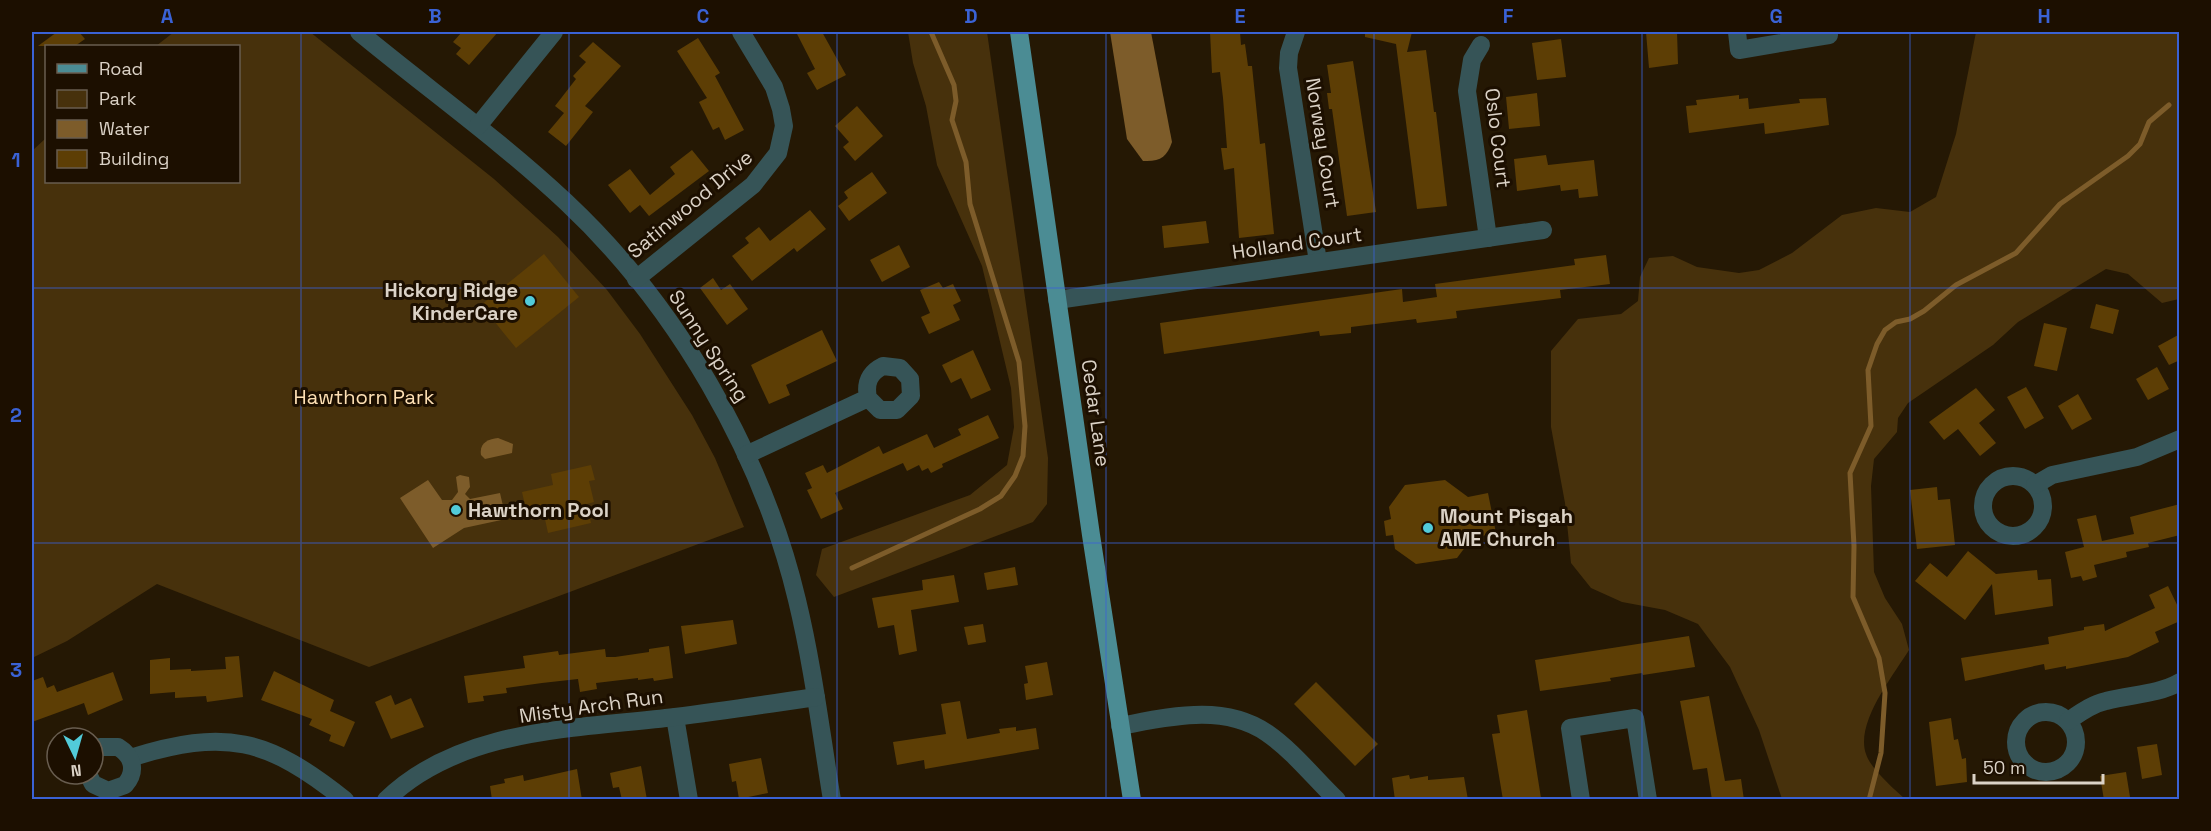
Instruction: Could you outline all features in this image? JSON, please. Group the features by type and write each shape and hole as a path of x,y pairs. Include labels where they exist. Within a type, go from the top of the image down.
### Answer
{"main road":[{"name":"Cedar Lane","path":"1019,32 1132,800"}],"street":[{"name":"Sunny Spring","path":"359,32 478,126 567,203 636,279 688,348 746,455 787,560 798,601 832,800"},
{"path":"478,126 554,32"},
{"name":"Satinwood Drive","path":"636,279 753,185 778,153 784,126 778,98 774,87 741,32"},
{"name":"Norway Court","path":"1296,32 1289,53 1288,68 1318,262"},
{"path":"1737,32 1739,50 1829,35 1828,32"},
{"name":"Oslo Court","path":"1481,45 1472,60 1467,91 1488,238"},
{"name":"Holland Court","path":"1057,300 1543,230"},
{"path":"746,455 868,398"},
{"path":"2035,485 2052,475 2137,457 2180,439"},
{"path":"2068,721 2085,709 2106,701 2140,696 2180,682"},
{"name":"Misty Arch Run","path":"386,800 423,771 462,752 488,744 586,727 816,697"},
{"path":"1120,726 1193,714 1234,718 1266,732 1337,800"},
{"path":"675,717 688,800"},
{"path":"1581,800 1570,728 1635,718 1648,800"},
{"path":"130,758 189,742 232,741 254,746 293,762 345,800"},
{"path":"96,786 100,789 117,790 129,781 132,772 130,758 126,752 111,745 105,746"}],"green space":[{"name":"Hawthorn Park","path":"174,32 310,32 494,179 558,237 607,290 640,334 692,415 715,458 744,527 369,667 157,584 67,641 32,658 32,151 45,139 45,183 240,183 240,45 157,45"},
{"path":"908,32 987,32 1048,458 1047,504 1033,522 834,597 816,575 822,549 970,495 1007,465 1014,427 1011,388 982,266 937,165 926,106 913,63"},
{"path":"1976,32 2177,32 2180,42 2179,299 2162,303 2128,274 2106,269 2018,322 1993,345 1908,403 1898,418 1897,432 1874,459 1871,486 1874,572 1885,598 1902,624 1909,650 1877,700 1866,728 1864,742 1868,760 1872,766 1905,799 1782,799 1759,730 1730,667 1698,624 1665,610 1622,602 1591,588 1571,563 1565,503 1551,427 1551,351 1578,319 1621,314 1638,301 1640,277 1649,258 1673,256 1697,267 1739,273 1759,270 1792,253 1842,215 1876,208 1910,212 1936,197 1956,134"}],"water":[{"path":"1110,32 1151,32 1172,142 1162,158 1143,161 1127,139"},
{"path":"498,438 513,444 512,453 485,459 481,455 481,447 488,441"},
{"name":"Hawthorn Pool","path":"460,475 469,477 470,487 465,494 470,499 500,493 506,519 464,528 433,548 400,498 428,480 442,500 452,500 458,492 456,477"}],"building":[{"path":"57,32 79,32 85,39 76,45 38,46"},
{"path":"462,32 498,32 469,65 456,54 461,48 453,42"},
{"path":"796,32 822,32 846,75 817,90 807,73 815,69"},
{"path":"1210,32 1240,32 1241,45 1245,44 1248,66 1252,66 1260,144 1265,143 1274,234 1239,238 1234,168 1224,170 1221,148 1227,148 1223,98 1220,72 1212,73"},
{"path":"1365,32 1412,32 1407,52 1426,50 1447,206 1417,209 1396,44 1365,37"},
{"path":"1646,32 1677,32 1678,64 1649,68"},
{"path":"698,38 720,73 715,76 744,130 725,140 719,127 713,130 699,102 707,98 677,51"},
{"path":"1561,39 1566,77 1537,80 1532,43"},
{"path":"593,42 621,66 585,106 593,112 566,146 548,132 564,113 555,106 576,79 573,76 586,62 579,56"},
{"path":"1353,61 1376,212 1347,216 1332,109 1329,109 1327,93 1331,93 1327,65"},
{"path":"1537,93 1540,126 1509,129 1506,97"},
{"path":"1739,95 1739,99 1748,98 1749,109 1800,103 1799,99 1826,98 1829,125 1765,134 1764,123 1689,133 1686,106 1697,105 1696,100"},
{"path":"857,106 883,136 855,161 843,147 849,142 835,126"},
{"path":"692,150 709,171 649,216 640,205 630,213 608,185 630,169 650,195 675,174 670,167"},
{"path":"1546,155 1548,165 1594,160 1598,196 1579,198 1578,189 1561,191 1560,185 1517,191 1514,159"},
{"path":"872,172 887,193 849,221 838,206 848,198 844,192"},
{"path":"810,210 826,229 797,252 794,248 752,281 732,256 749,243 745,238 759,227 770,241"},
{"path":"1206,221 1209,243 1164,248 1162,226"},
{"path":"899,245 910,267 882,282 870,260"},
{"name":"Hickory Ridge KinderCare","path":"544,254 579,297 516,348 481,305"},
{"path":"1606,255 1610,284 1560,290 1561,298 1456,311 1457,318 1417,323 1416,319 1351,327 1351,333 1320,336 1319,331 1164,354 1160,323 1402,289 1403,302 1437,297 1435,284 1575,265 1574,259"},
{"path":"713,278 721,290 730,284 748,309 727,325 700,288"},
{"path":"939,282 943,288 953,284 961,301 953,305 960,320 929,334 921,317 930,313 920,290"},
{"path":"2096,304 2119,310 2113,334 2090,328"},
{"path":"2044,323 2067,328 2057,371 2034,366"},
{"path":"822,330 837,361 786,385 790,395 769,404 751,365"},
{"path":"2180,334 2180,360 2169,365 2158,346"},
{"path":"973,350 991,390 971,399 961,378 951,383 942,365"},
{"path":"2157,367 2169,389 2148,400 2136,379"},
{"path":"2026,387 2044,418 2025,429 2007,397"},
{"path":"1976,388 1995,410 1979,423 1996,443 1980,456 1958,429 1944,440 1929,422"},
{"path":"2078,394 2092,419 2072,430 2058,406"},
{"path":"988,415 999,438 942,464 943,467 931,473 928,468 922,471 919,465 907,471 903,463 835,493 843,509 821,519 807,490 812,488 805,473 823,465 827,473 879,446 883,454 927,434 934,448 961,435 958,429"},
{"path":"591,465 595,480 589,481 594,502 587,504 591,523 548,533 543,510 527,514 522,492 553,485 551,474"},
{"name":"Mount Pisgah AME Church","path":"1445,480 1468,497 1488,493 1496,533 1472,538 1457,558 1416,564 1395,549 1393,535 1386,536 1384,521 1391,519 1389,507 1405,485"},
{"path":"1937,487 1938,500 1950,499 1955,545 1917,549 1910,490"},
{"path":"2180,504 2180,535 2148,543 2149,547 2126,552 2127,557 2094,565 2097,577 2083,581 2081,576 2071,578 2065,552 2084,547 2077,519 2096,515 2102,541 2134,534 2130,517"},
{"path":"1968,551 1996,574 2037,570 2038,580 2051,579 2053,606 1995,615 1992,584 1965,620 1915,581 1930,563 1947,577"},
{"path":"1015,567 1018,585 987,590 984,573"},
{"path":"954,575 959,602 911,610 917,651 899,655 894,625 878,628 872,598 923,590 922,580"},
{"path":"2168,586 2180,611 2180,621 2155,632 2159,642 2128,657 2066,669 2066,666 2045,670 2044,664 1965,681 1961,658 2049,644 2048,637 2084,630 2084,627 2104,624 2105,631 2155,608 2149,595"},
{"path":"733,620 737,644 685,654 681,626"},
{"path":"983,624 986,642 968,645 964,627"},
{"path":"1689,636 1695,667 1643,675 1642,673 1610,678 1611,681 1540,691 1535,660"},
{"path":"669,646 673,678 654,681 653,678 638,680 638,678 596,683 597,689 580,692 578,679 542,683 506,688 507,693 483,696 484,701 468,703 464,676 525,668 523,656 558,651 559,655 605,649 606,657 615,657 649,652 649,649"},
{"path":"239,656 243,697 207,702 206,696 175,698 175,692 150,694 150,660 170,658 170,670 191,669 191,671 226,669 225,657"},
{"path":"1047,662 1053,695 1026,700 1024,684 1028,683 1025,666"},
{"path":"274,671 334,700 330,711 355,722 344,747 329,741 331,735 309,725 312,719 261,700"},
{"path":"113,672 123,700 88,715 84,703 32,722 32,681 43,677 47,688 54,685 57,692"},
{"path":"1316,682 1378,744 1355,766 1294,704"},
{"path":"391,695 395,705 411,698 424,727 391,739 375,702"},
{"path":"1709,696 1725,781 1741,779 1744,800 1712,800 1707,768 1693,770 1680,701"},
{"path":"960,701 967,739 1000,733 999,729 1016,727 1016,731 1036,728 1039,749 925,769 924,760 897,765 893,742 946,734 941,704"},
{"path":"1527,710 1541,798 1503,800 1492,734 1500,733 1497,715"},
{"path":"1951,718 1954,740 1958,739 1962,759 1966,758 1967,782 1936,786 1929,722"},
{"path":"2157,744 2162,775 2142,779 2137,747"},
{"path":"761,758 768,793 739,799 736,781 732,782 729,764"},
{"path":"641,766 647,800 622,800 619,787 613,788 610,773"},
{"path":"577,769 582,800 492,800 490,786 505,783 504,779 523,775 524,781"},
{"path":"2126,772 2130,797 2104,800 2100,776"},
{"path":"1409,775 1410,779 1428,776 1428,780 1464,777 1468,800 1395,800 1392,778"}],"waterway":[{"path":"852,568 980,509 1001,496 1015,476 1023,456 1025,426 1019,362 970,204 966,162 952,120 956,101 954,85 931,32"},
{"path":"1869,800 1881,753 1885,693 1879,658 1853,597 1854,546 1850,473 1871,426 1868,370 1877,344 1885,330 1896,322 1910,319 1924,311 1956,285 2016,253 2060,204 2128,156 2140,144 2149,122 2169,105"}],"place":[{"name":"Hickory Ridge KinderCare","path":"530,301"},
{"name":"Hawthorn Pool","path":"456,510"},
{"name":"Mount Pisgah AME Church","path":"1428,528"}]}
